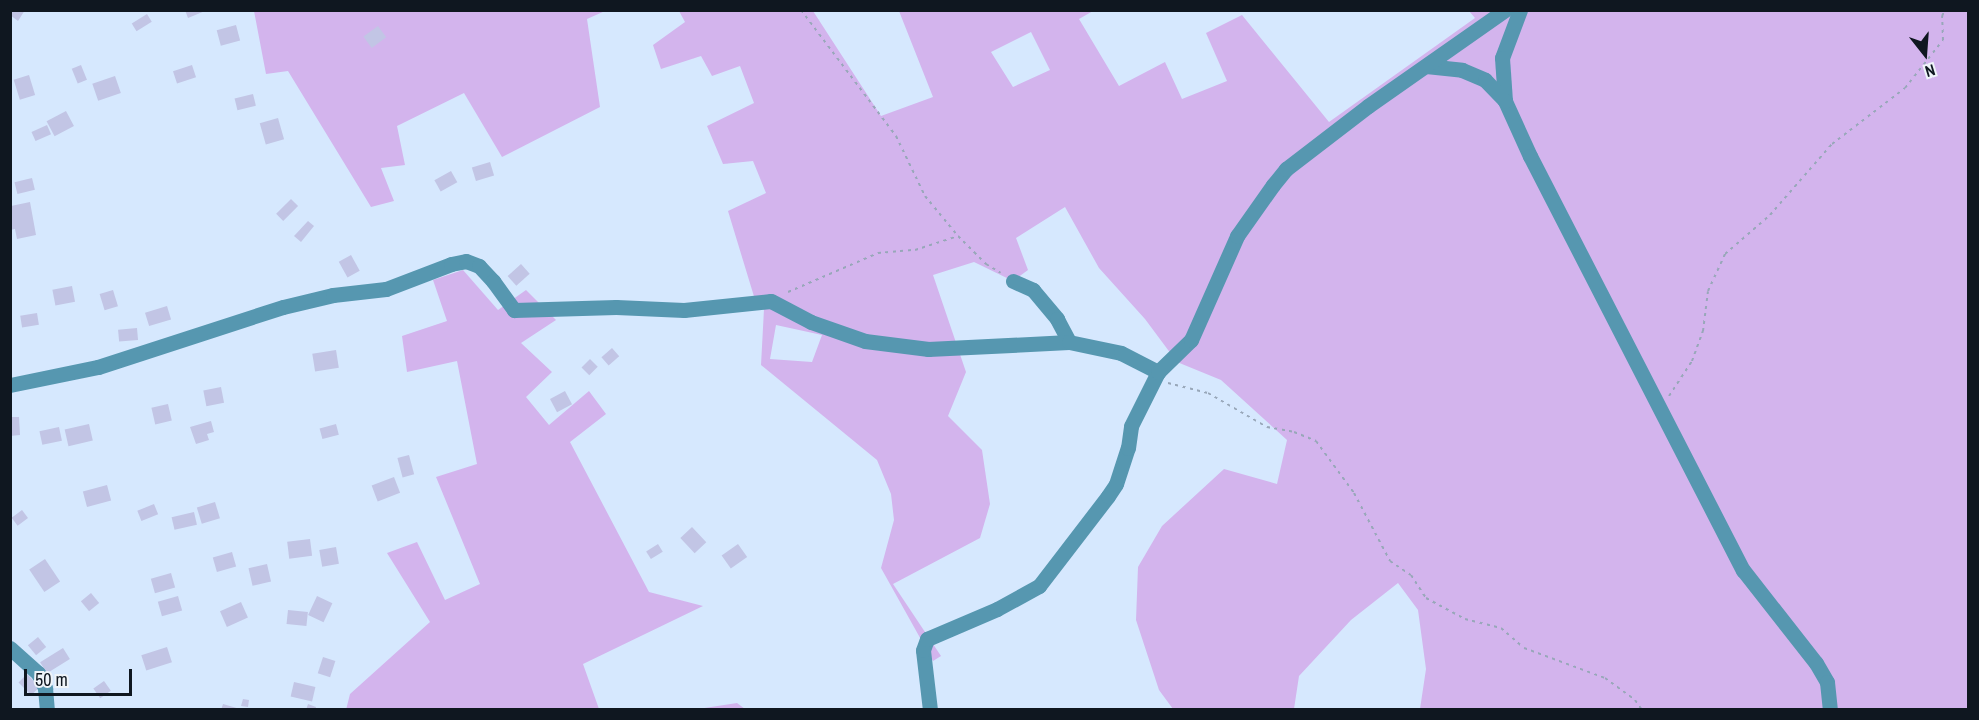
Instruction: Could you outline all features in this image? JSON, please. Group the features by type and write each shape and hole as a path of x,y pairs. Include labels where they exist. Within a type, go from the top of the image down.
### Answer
{"street":[{"path":"930,710 923,650 927,639 997,609 1039,586 1116,484 1128,448 1131,426 1156,376 1191,340 1237,236 1286,169 1505,10"},
{"path":"1505,101 1502,58 1520,10"},
{"path":"1426,66 1462,70 1485,80 1505,101 1530,156 1743,570 1816,663 1827,682 1830,710"},
{"path":"10,386 108,363 283,307 333,295 386,289 451,264 466,261 479,266 514,310 616,307 684,310 771,301 811,322 865,341 928,349 1069,342 1121,353 1156,376"},
{"path":"1013,281 1033,290 1057,319 1069,342"},
{"path":"10,648 38,673 45,688 47,710"}],"path":[{"path":"801,10 896,136 925,196 958,236 986,264 1013,281"},
{"path":"1659,409 1692,362 1703,331 1708,291 1725,254 1770,215 1832,144 1905,88 1943,39 1942,15 1945,10"},
{"path":"771,301 800,286 878,253 915,250 958,236"},
{"path":"1156,376 1208,393 1267,427 1294,432 1316,441 1354,493 1390,561 1411,575 1426,598 1465,619 1501,628 1524,648 1605,678 1635,700 1642,710"}],"shaded area":[{"path":"254,11 605,11 587,19 600,107 502,157 464,93 397,126 405,165 381,168 394,201 371,207 288,71 266,74"},
{"path":"679,11 813,11 881,116 933,97 899,11 1093,11 1079,19 1119,86 1165,62 1182,99 1227,81 1206,33 1242,15 1329,122 1475,18 1469,11 1968,11 1968,709 1420,709 1426,669 1418,610 1398,583 1351,620 1299,676 1294,709 1173,709 1159,690 1136,620 1138,567 1162,526 1224,469 1277,484 1287,440 1221,380 1177,362 1145,319 1099,268 1065,207 1016,238 1028,270 1013,281 974,262 933,275 966,372 948,416 982,450 990,504 980,538 893,584 941,656 933,661 881,568 894,520 891,494 877,460 761,365 764,309 756,303 728,211 766,193 753,161 723,164 707,126 754,103 740,66 712,76 701,56 661,69 653,45 685,22","holes":["1031,32 1050,70 1013,87 991,52","776,325 822,335 812,362 770,359"]},
{"path":"463,270 498,310 526,290 556,320 521,343 552,372 526,397 549,425 589,391 606,414 570,442 649,592 703,606 583,664 599,709 346,710 350,694 430,622 387,553 417,542 445,600 480,584 436,477 477,464 457,361 407,372 402,336 447,321 433,280"},
{"path":"737,703 745,709 698,709"}],"building":[{"path":"13,10 25,10 18,21 10,15"},
{"path":"185,10 205,10 205,11 188,18"},
{"path":"147,14 152,22 137,31 132,24"},
{"path":"236,25 240,40 221,46 217,30"},
{"path":"378,26 386,37 372,48 363,37"},
{"path":"81,65 87,80 78,84 72,69"},
{"path":"192,65 196,77 177,84 173,71"},
{"path":"29,75 35,95 20,100 14,80"},
{"path":"115,76 121,93 98,101 92,84"},
{"path":"253,94 256,106 237,110 235,99"},
{"path":"66,111 74,126 55,136 47,121"},
{"path":"278,118 284,139 266,144 260,123"},
{"path":"47,125 51,134 36,141 31,132"},
{"path":"490,162 494,175 476,181 472,168"},
{"path":"451,171 457,182 441,192 434,180"},
{"path":"32,178 35,190 17,194 15,182"},
{"path":"291,199 298,206 283,221 276,214"},
{"path":"30,202 36,235 17,239 15,229 10,230 11,206"},
{"path":"308,221 314,226 301,242 294,236"},
{"path":"351,255 360,271 347,278 339,262"},
{"path":"521,264 530,274 516,286 508,276"},
{"path":"72,286 75,302 55,306 52,290"},
{"path":"113,290 118,306 105,310 100,294"},
{"path":"167,306 171,319 149,326 145,313"},
{"path":"37,313 39,325 22,328 20,316"},
{"path":"137,328 138,340 119,342 118,330"},
{"path":"612,348 619,356 609,365 601,357"},
{"path":"336,350 339,368 315,372 312,354"},
{"path":"590,359 598,367 589,375 582,367"},
{"path":"221,387 224,403 206,406 203,390"},
{"path":"565,391 572,404 557,412 550,399"},
{"path":"168,404 172,421 155,424 151,408"},
{"path":"10,417 19,417 20,435 10,436"},
{"path":"211,421 214,432 207,434 209,440 196,444 190,427"},
{"path":"89,424 93,441 68,446 65,430"},
{"path":"336,424 339,435 322,439 320,428"},
{"path":"59,427 62,441 42,445 39,431"},
{"path":"409,455 414,474 403,477 397,458"},
{"path":"394,477 400,493 378,501 372,486"},
{"path":"107,485 111,500 87,507 83,491"},
{"path":"215,502 220,518 202,524 197,508"},
{"path":"154,504 158,514 141,521 137,511"},
{"path":"22,510 28,518 18,526 12,518"},
{"path":"194,512 197,525 175,530 172,517"},
{"path":"692,527 706,542 695,553 680,538"},
{"path":"310,539 312,556 289,559 287,542"},
{"path":"658,544 663,552 651,559 646,551"},
{"path":"738,544 747,557 731,569 722,555"},
{"path":"336,547 339,564 322,567 319,550"},
{"path":"232,552 236,566 217,572 213,558"},
{"path":"45,559 60,581 44,592 29,570"},
{"path":"267,564 271,582 253,586 248,568"},
{"path":"171,573 175,587 155,593 151,579"},
{"path":"91,593 99,603 89,611 81,601"},
{"path":"178,596 182,610 162,616 158,602"},
{"path":"317,596 332,603 324,622 308,615"},
{"path":"241,602 248,618 227,627 220,611"},
{"path":"288,610 308,612 306,626 287,624"},
{"path":"38,637 46,647 36,655 28,645"},
{"path":"167,647 172,662 146,671 141,655"},
{"path":"63,648 70,659 47,673 40,662"},
{"path":"323,657 335,661 330,677 318,673"},
{"path":"27,674 40,687 31,695 19,682"},
{"path":"104,681 111,691 100,698 93,688"},
{"path":"294,682 315,687 312,702 291,697"},
{"path":"243,699 249,700 248,707 241,706"},
{"path":"223,704 240,709 240,710 221,710"},
{"path":"308,704 316,707 315,710 306,710"}]}
